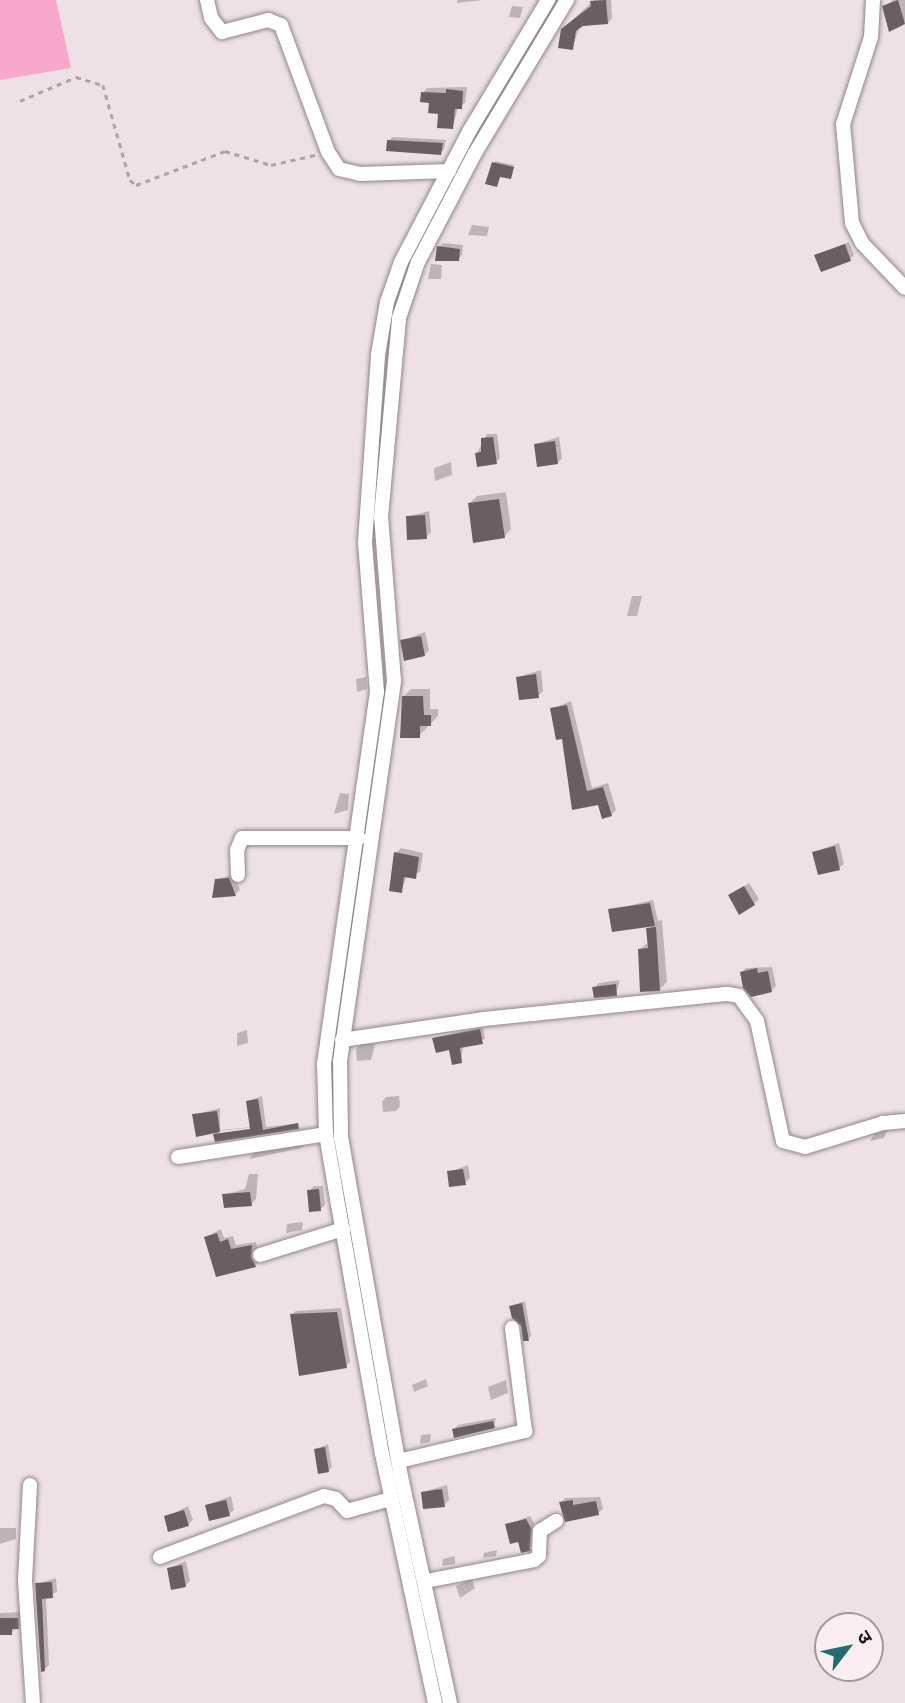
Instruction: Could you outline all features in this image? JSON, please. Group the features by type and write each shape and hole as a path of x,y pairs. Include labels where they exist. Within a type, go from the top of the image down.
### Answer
{"street":[{"path":"207,0 211,18 222,32 268,20 281,25 328,152 340,169 350,173 449,171"},
{"path":"435,1703 391,1499 326,1134 322,1093 328,1020 359,838 377,692 365,566 378,355 392,284 449,171 548,0"},
{"path":"450,1703 399,1461 341,1138 342,1040 394,681 381,517 399,318 418,261 475,153 567,0"},
{"path":"873,0 871,37 843,124 852,223 862,243 905,288"},
{"path":"238,875 237,850 242,838 359,838"},
{"path":"342,1040 484,1019 728,994 739,996 757,1021 783,1140 805,1147 883,1123 905,1121"},
{"path":"178,1157 326,1134"},
{"path":"260,1255 343,1229"},
{"path":"399,1461 526,1431 512,1328"},
{"path":"30,1485 25,1580 33,1703"},
{"path":"160,1557 324,1496 336,1499 347,1511 391,1499"},
{"path":"426,1581 534,1560 540,1531 556,1521"}],"path":[{"path":"20,101 76,77 103,85 127,172 136,185 225,150 271,165 328,152"}],"shaded area":[{"path":"0,0 56,0 71,68 0,80"}],"building":[{"path":"606,0 608,24 583,26 576,31 573,50 558,48 561,29 591,6 590,1"},
{"path":"898,0 905,24 889,32 882,6"},
{"path":"446,89 463,91 462,109 455,109 453,129 437,128 438,114 428,113 429,103 420,102 421,92 446,93"},
{"path":"387,140 443,143 441,155 386,151"},
{"path":"492,162 514,167 511,179 500,177 497,187 485,184"},
{"path":"845,244 851,261 821,272 814,255"},
{"path":"437,246 460,249 459,261 435,261"},
{"path":"493,437 497,464 477,467 475,453 481,452 481,438"},
{"path":"555,441 558,464 537,467 534,444"},
{"path":"499,499 505,538 473,543 468,503"},
{"path":"425,515 427,539 407,540 406,516"},
{"path":"421,636 425,656 404,661 400,640"},
{"path":"536,674 539,698 519,700 516,677"},
{"path":"402,696 423,696 424,715 431,715 431,726 420,726 420,738 400,738"},
{"path":"567,705 587,791 603,787 612,816 602,819 598,805 572,810 562,739 556,740 550,708"},
{"path":"835,846 840,870 818,875 812,852"},
{"path":"394,852 419,857 416,879 404,877 402,893 389,891"},
{"path":"229,878 236,896 212,898 215,879"},
{"path":"744,886 755,905 739,915 728,895"},
{"path":"650,903 655,926 612,932 608,909"},
{"path":"656,927 660,991 640,992 638,949 648,948 646,928"},
{"path":"757,968 758,973 768,971 772,992 751,997 743,988 740,972"},
{"path":"616,984 617,996 594,998 592,987"},
{"path":"480,1029 483,1044 460,1048 462,1063 452,1065 449,1050 436,1053 432,1038"},
{"path":"258,1099 263,1130 298,1123 299,1129 215,1142 213,1134 250,1129 246,1101"},
{"path":"217,1111 220,1132 196,1137 192,1114"},
{"path":"463,1169 466,1185 449,1187 447,1171"},
{"path":"319,1189 321,1211 309,1212 307,1190"},
{"path":"250,1192 252,1206 224,1208 222,1194"},
{"path":"217,1233 220,1242 228,1239 231,1249 252,1245 251,1257 256,1267 216,1277 204,1237"},
{"path":"522,1303 529,1341 523,1341 521,1326 512,1318 509,1306"},
{"path":"337,1312 347,1368 299,1376 290,1314"},
{"path":"493,1421 495,1428 454,1438 452,1429"},
{"path":"325,1447 329,1472 318,1474 314,1449"},
{"path":"442,1489 445,1507 423,1509 421,1492"},
{"path":"226,1500 230,1516 209,1521 205,1505"},
{"path":"573,1500 573,1505 596,1501 599,1515 565,1522 559,1502"},
{"path":"184,1510 189,1526 168,1532 164,1516"},
{"path":"526,1519 531,1528 530,1551 521,1553 518,1542 510,1544 505,1524"},
{"path":"182,1565 186,1587 171,1590 167,1568"},
{"path":"52,1582 53,1598 42,1599 45,1671 41,1672 35,1583"},
{"path":"0,1618 18,1618 19,1629 12,1629 12,1635 0,1635"}]}
